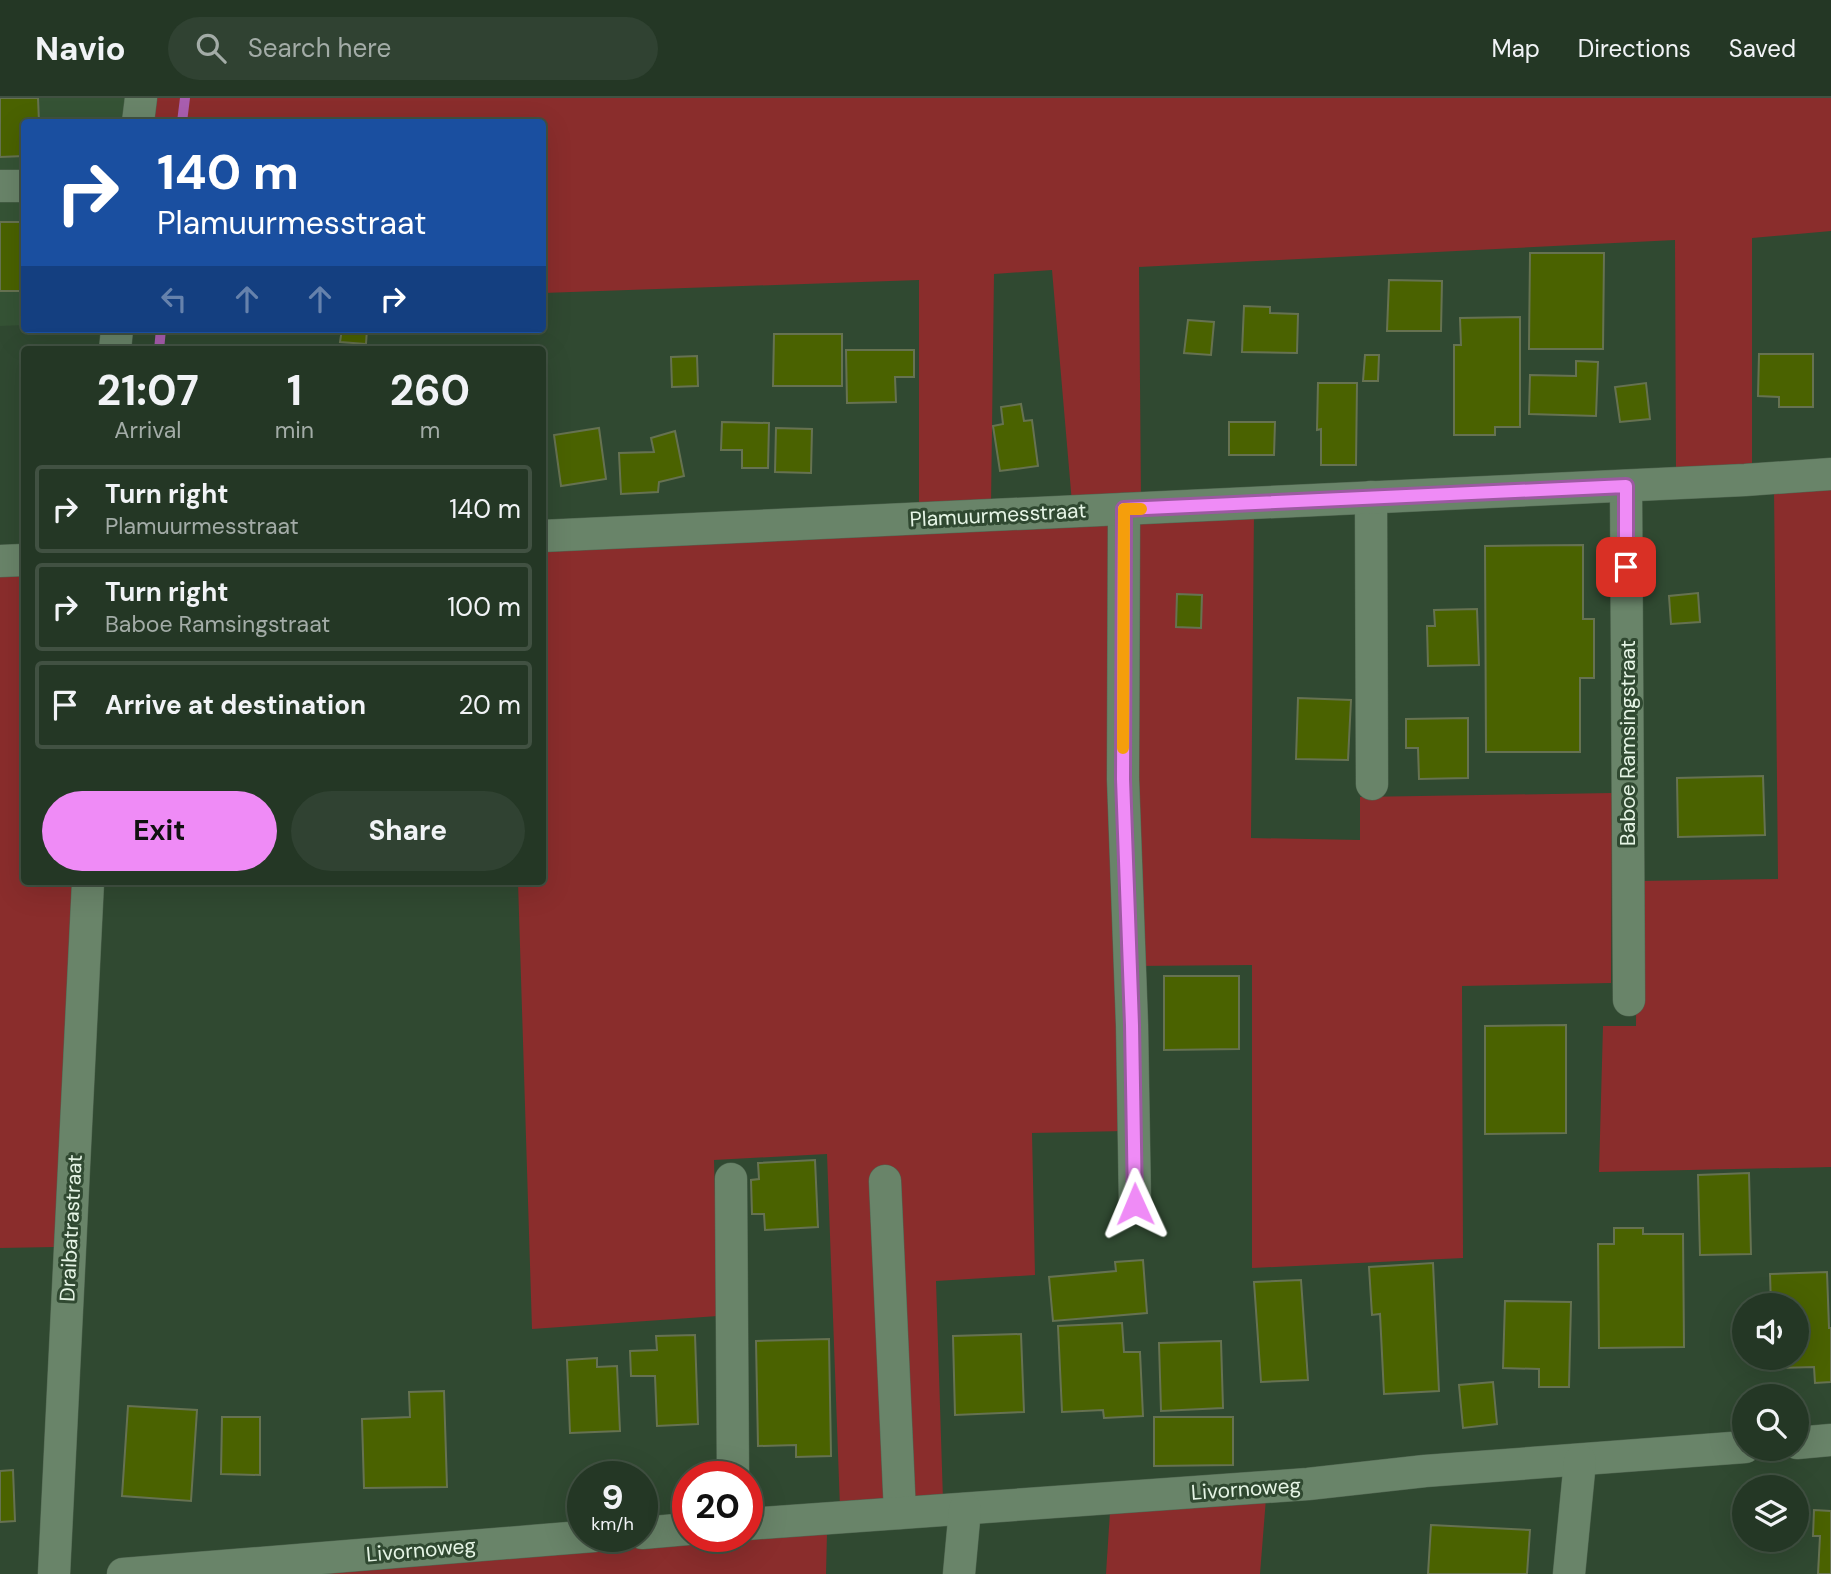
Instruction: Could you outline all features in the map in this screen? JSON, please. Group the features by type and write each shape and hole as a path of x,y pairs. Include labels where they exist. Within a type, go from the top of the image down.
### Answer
{"street":[{"path":"138,119 141,98"},
{"path":"0,186 21,186"},
{"name":"Plamuurmesstraat","path":"546,536 1626,486 1831,474"},
{"name":"Baboe Ramsingstraat","path":"1626,486 1629,1000"},
{"path":"1371,497 1372,784"},
{"path":"1124,509 1123,779 1135,1204"},
{"path":"0,561 21,560"},
{"name":"Draibatrastraat","path":"54,1574 88,885"},
{"path":"731,1179 733,1461"},
{"path":"885,1181 900,1513"},
{"path":"1809,1442 1831,1440"},
{"name":"Livornoweg","path":"763,1523 1308,1484 1425,1471 1732,1448"},
{"path":"1569,1574 1580,1461"},
{"path":"959,1574 965,1509"},
{"name":"Livornoweg","path":"123,1574 567,1538"}],"shaded area":[{"path":"0,98 127,98 124,119 21,119 21,325 0,326"},
{"path":"155,98 1831,98 1831,231 1752,238 1752,472 1676,474 1675,240 1139,267 1141,500 1072,503 1052,270 994,274 991,505 919,508 919,280 546,293 546,119 152,119"},
{"path":"1831,485 1831,1167 1599,1172 1603,1026 1636,1026 1637,881 1778,879 1774,489"},
{"path":"1254,511 1251,838 1360,840 1360,797 1612,793 1611,983 1462,986 1463,1258 1252,1268 1252,965 1135,966 1129,517"},
{"path":"1118,518 1125,1131 1032,1133 1035,1275 936,1281 943,1500 840,1508 827,1154 714,1160 718,1316 532,1329 518,885 546,885 546,546"},
{"path":"21,571 21,885 73,885 55,1247 0,1248 0,572"},
{"path":"1266,1498 1260,1574 1106,1574 1110,1512"},
{"path":"827,1532 826,1574 285,1574 569,1552 658,1552 658,1545 672,1544 672,1552 763,1552 763,1537"}],"building":[{"path":"0,98 38,98 39,119 21,119 21,156 0,157"},
{"path":"0,222 21,222 21,291 0,291"},
{"path":"1530,253 1604,253 1603,349 1529,349"},
{"path":"1389,280 1442,281 1441,331 1387,331"},
{"path":"1244,306 1270,307 1270,313 1298,314 1297,353 1242,352"},
{"path":"1520,317 1520,427 1495,427 1495,435 1454,435 1454,345 1461,345 1460,318"},
{"path":"1188,320 1214,322 1211,355 1184,353"},
{"path":"341,333 367,333 366,344 340,342"},
{"path":"774,334 842,334 842,386 773,386"},
{"path":"846,350 914,350 914,377 895,377 896,402 847,403"},
{"path":"1759,354 1813,354 1813,407 1779,407 1779,397 1758,396"},
{"path":"1365,355 1379,355 1378,381 1363,381"},
{"path":"697,356 698,386 672,387 671,357"},
{"path":"1576,361 1598,362 1596,416 1529,414 1530,375 1576,376"},
{"path":"1318,383 1357,383 1356,465 1321,465 1321,429 1317,430"},
{"path":"1646,383 1650,419 1620,422 1615,387"},
{"path":"1021,404 1024,421 1032,420 1038,466 1000,471 993,426 1003,424 1001,407"},
{"path":"722,422 769,423 768,468 742,468 742,450 721,450"},
{"path":"1229,422 1275,422 1274,455 1229,455"},
{"path":"599,428 606,479 561,486 554,435"},
{"path":"776,428 812,429 811,473 775,472"},
{"path":"675,431 684,476 659,482 658,492 621,494 619,453 654,452 651,438"},
{"path":"1583,545 1583,619 1594,619 1594,678 1580,678 1580,752 1486,752 1485,546"},
{"path":"1698,593 1700,622 1671,624 1669,596"},
{"path":"1177,594 1202,595 1201,628 1176,627"},
{"path":"1477,609 1479,665 1428,666 1427,626 1435,626 1434,610"},
{"path":"1298,698 1351,700 1348,760 1296,759"},
{"path":"1468,718 1468,778 1419,779 1418,748 1406,748 1406,719"},
{"path":"1763,776 1765,835 1678,837 1677,778"},
{"path":"1164,976 1239,976 1239,1049 1164,1050"},
{"path":"1566,1025 1566,1133 1485,1134 1485,1026"},
{"path":"815,1160 818,1227 765,1230 764,1214 752,1214 751,1180 759,1179 758,1163"},
{"path":"1749,1173 1751,1254 1700,1255 1698,1175"},
{"path":"1614,1228 1643,1228 1643,1234 1683,1234 1684,1347 1599,1348 1598,1244 1614,1244"},
{"path":"1143,1260 1147,1313 1053,1321 1049,1277 1116,1271 1115,1262"},
{"path":"1433,1263 1439,1391 1384,1394 1380,1314 1372,1315 1369,1267"},
{"path":"1827,1272 1831,1382 1815,1383 1814,1367 1809,1367 1809,1293 1771,1293 1770,1274"},
{"path":"1301,1280 1308,1380 1261,1382 1254,1282"},
{"path":"1505,1301 1571,1302 1569,1387 1539,1387 1539,1369 1503,1368"},
{"path":"1122,1323 1124,1352 1140,1352 1143,1416 1104,1418 1103,1410 1062,1412 1058,1326"},
{"path":"1021,1334 1024,1412 955,1415 953,1336"},
{"path":"695,1335 698,1424 657,1426 655,1376 631,1376 630,1351 657,1350 656,1336"},
{"path":"829,1339 831,1456 796,1457 796,1445 758,1446 756,1341"},
{"path":"1221,1341 1223,1408 1161,1411 1159,1343"},
{"path":"597,1358 597,1367 617,1366 620,1431 570,1433 567,1360"},
{"path":"1493,1382 1497,1424 1463,1428 1459,1385"},
{"path":"444,1391 447,1487 364,1488 362,1419 410,1417 409,1392"},
{"path":"128,1406 197,1410 191,1501 122,1496"},
{"path":"222,1417 260,1417 260,1475 221,1474"},
{"path":"1154,1417 1233,1417 1233,1465 1154,1466"},
{"path":"13,1470 15,1521 0,1522 0,1471"},
{"path":"1814,1510 1831,1511 1831,1574 1818,1574 1820,1536 1813,1536"},
{"path":"1431,1525 1530,1530 1527,1574 1428,1574"}],"waterway":[{"path":"182,119 185,98"},
{"path":"159,346 161,333"}],"slow traffic":[{"path":"1123,748 1124,509 1141,509"}],"route":[{"path":"1135,1204 1123,779 1124,509 1626,486 1626,567"}]}
